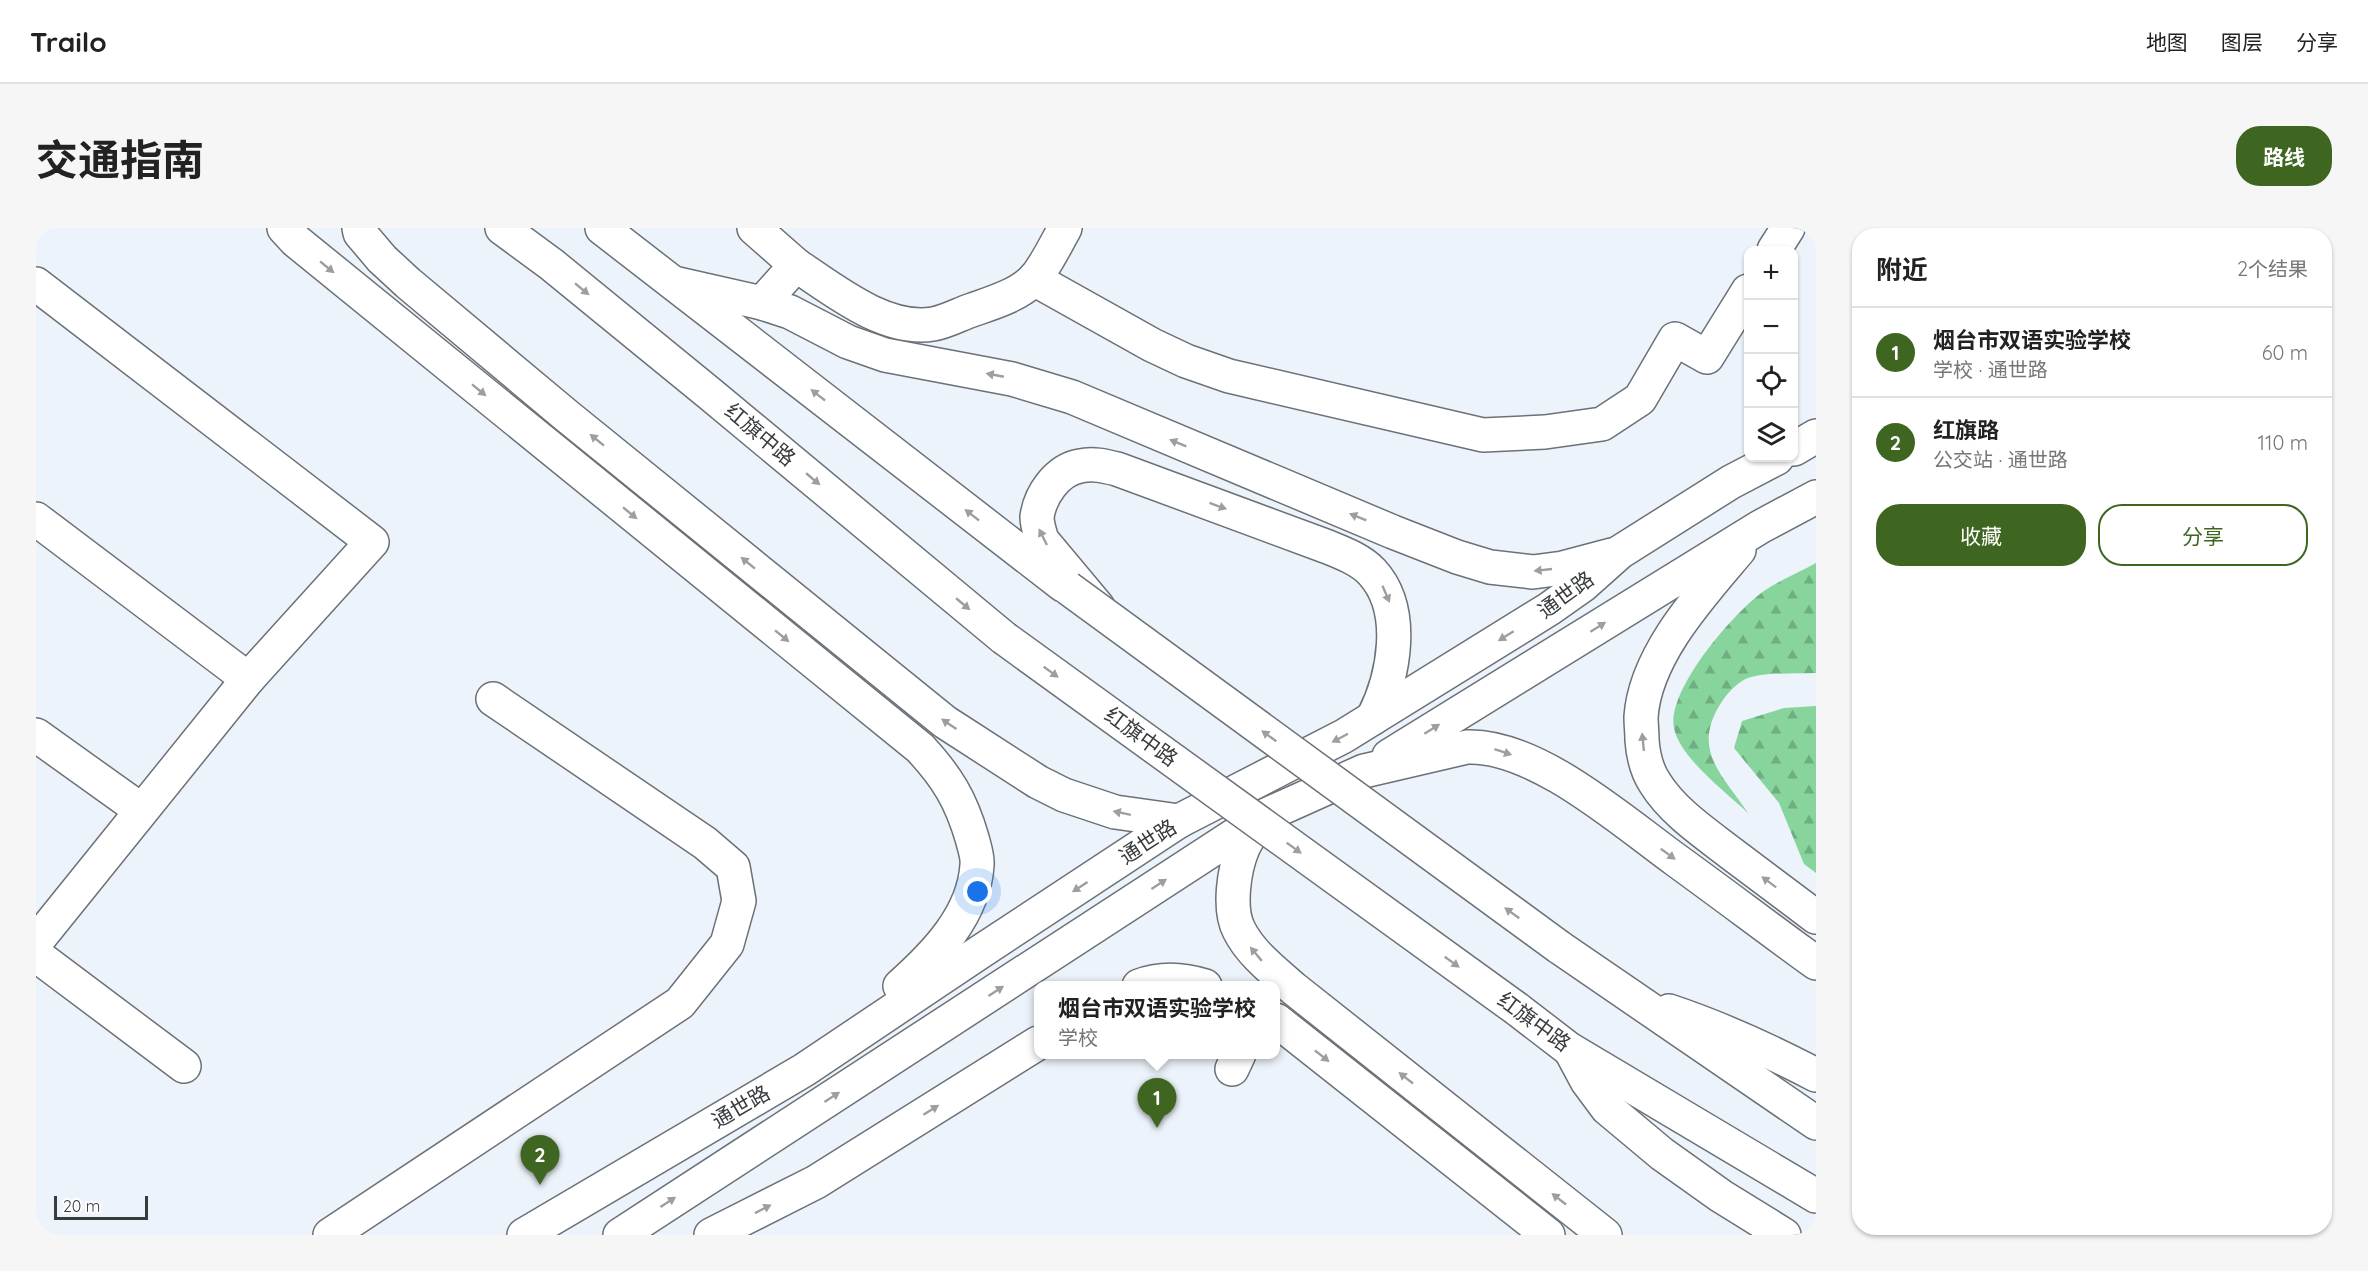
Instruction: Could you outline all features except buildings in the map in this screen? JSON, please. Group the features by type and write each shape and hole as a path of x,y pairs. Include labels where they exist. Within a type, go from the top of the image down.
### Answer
{"main road":[{"path":"284,228 296,242 920,748 942,772 956,794 966,817 978,864 972,890 955,926 925,965 804,1070"},
{"path":"359,228 360,233 382,259 408,283 576,423 945,722 1038,782 1064,795 1115,812 1179,821"},
{"path":"493,228 551,264"},
{"name":"红旗中路","path":"502,228 551,264 1004,638 1569,1048 1816,1196"},
{"path":"602,228 1017,551 1559,947 1816,1124"},
{"path":"754,228 796,265 860,306 886,318 911,324 933,324 997,300 1034,279 1065,228"},
{"path":"1777,246 1788,228"},
{"path":"762,303 796,265"},
{"path":"1034,279 1152,345 1186,361 1229,376 1483,435 1545,432 1602,424 1640,399 1675,339 1707,357 1744,299"},
{"path":"674,283 762,303 790,312 848,342 885,355 1012,379 1072,397 1394,532 1457,557 1490,567 1514,571 1543,571 1620,552"},
{"path":"36,284 372,542 248,679 36,942"},
{"path":"1798,447 1816,436"},
{"name":"通世路","path":"524,1235 804,1070 1179,821 1344,736 1549,609 1583,585 1620,552 1731,482 1769,462"},
{"path":"1105,615 1042,540 1038,528 1040,505 1047,490 1065,472 1078,466 1099,464 1117,468 1328,547 1351,557 1370,570 1384,589 1392,624 1392,654 1387,684 1373,718"},
{"name":"通世路","path":"1364,771 1760,527 1816,497"},
{"path":"36,519 248,679"},
{"path":"1760,527 1704,591 1671,637 1655,667 1645,696 1641,717 1643,747 1654,782 1671,804 1698,828 1816,917"},
{"path":"330,1235 680,1003 727,944 739,901 733,867 705,843 493,699"},
{"path":"36,735 141,810"},
{"path":"620,1235 1264,816 1364,771 1467,747 1483,746 1529,761 1592,798 1816,963"},
{"path":"1264,816 1243,845 1236,867 1233,903 1238,929 1249,945 1264,963 1293,988 1605,1235"},
{"path":"36,955 184,1066"},
{"path":"1156,981 1180,981"},
{"path":"1628,996 1714,1026 1775,1053 1816,1075"},
{"path":"1280,1024 1548,1235"},
{"path":"711,1235 816,1182 1034,1046"},
{"path":"1569,1048 1587,1081 1607,1108 1662,1154 1721,1196 1784,1235"}],"green space":[{"path":"1816,563 1816,673 1767,674 1751,677 1738,684 1727,695 1712,720 1709,735 1714,761 1748,813 1705,774 1685,751 1674,728 1674,712 1692,672 1706,651 1739,613 1767,589"},
{"path":"1816,706 1816,873 1804,864 1779,803 1734,748 1742,721 1784,708"}],"place":[{"name":"烟台市双语实验学校","path":"1157,1128"},
{"name":"红旗路","path":"540,1185"}]}
